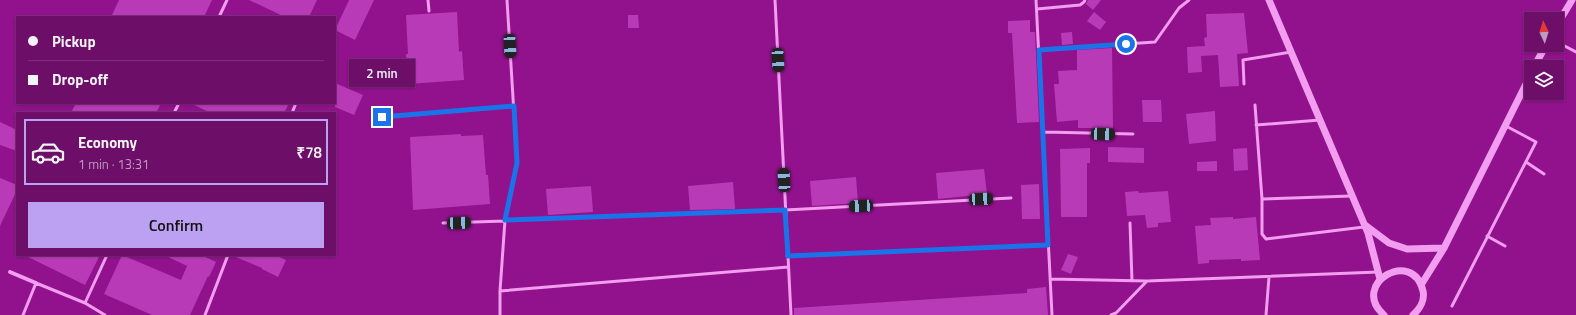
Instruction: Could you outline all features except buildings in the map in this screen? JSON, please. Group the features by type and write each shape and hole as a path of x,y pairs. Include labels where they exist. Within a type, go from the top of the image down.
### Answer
{"street":[{"path":"1269,0 1365,226 1379,276 1374,292 1374,300 1377,308 1383,315"},
{"path":"1564,13 1572,0"},
{"path":"1421,285 1444,248 1524,87"},
{"path":"1365,226 1389,243 1407,249 1444,248"},
{"path":"1379,276 1389,272 1405,271 1412,275 1421,285 1424,294 1423,302 1420,309 1413,315"},
{"path":"10,272 36,283"}],"lane":[{"path":"219,16 227,0"},
{"path":"428,0 429,11"},
{"path":"500,315 500,291 505,221 517,163 508,0"},
{"path":"775,0 791,315"},
{"path":"1036,0 1044,132 1052,315"},
{"path":"1037,9 1080,5 1083,4 1085,0"},
{"path":"1039,50 1155,42 1179,8 1189,0"},
{"path":"1564,46 1576,52"},
{"path":"1244,84 1243,60 1291,52"},
{"path":"1254,105 1262,199 1262,234 1266,239 1365,226"},
{"path":"382,117 514,106"},
{"path":"1256,125 1320,120"},
{"path":"1452,306 1536,142 1504,125"},
{"path":"1044,132 1133,134"},
{"path":"1526,162 1544,174"},
{"path":"1262,199 1353,196"},
{"path":"443,223 785,210 1011,198"},
{"path":"1130,223 1132,281"},
{"path":"1488,236 1505,246"},
{"path":"788,256 1048,245"},
{"path":"85,303 107,256"},
{"path":"205,315 228,256"},
{"path":"500,291 788,267"},
{"path":"1050,279 1147,281 1269,276 1379,276"},
{"path":"1266,315 1269,276"},
{"path":"1111,315 1116,313 1147,281"},
{"path":"24,315 36,283 85,303 105,315"}],"route":[{"path":"382,117 514,106 517,163 505,220 785,210 788,256 1048,245 1044,132 1039,50 1126,44"}]}
